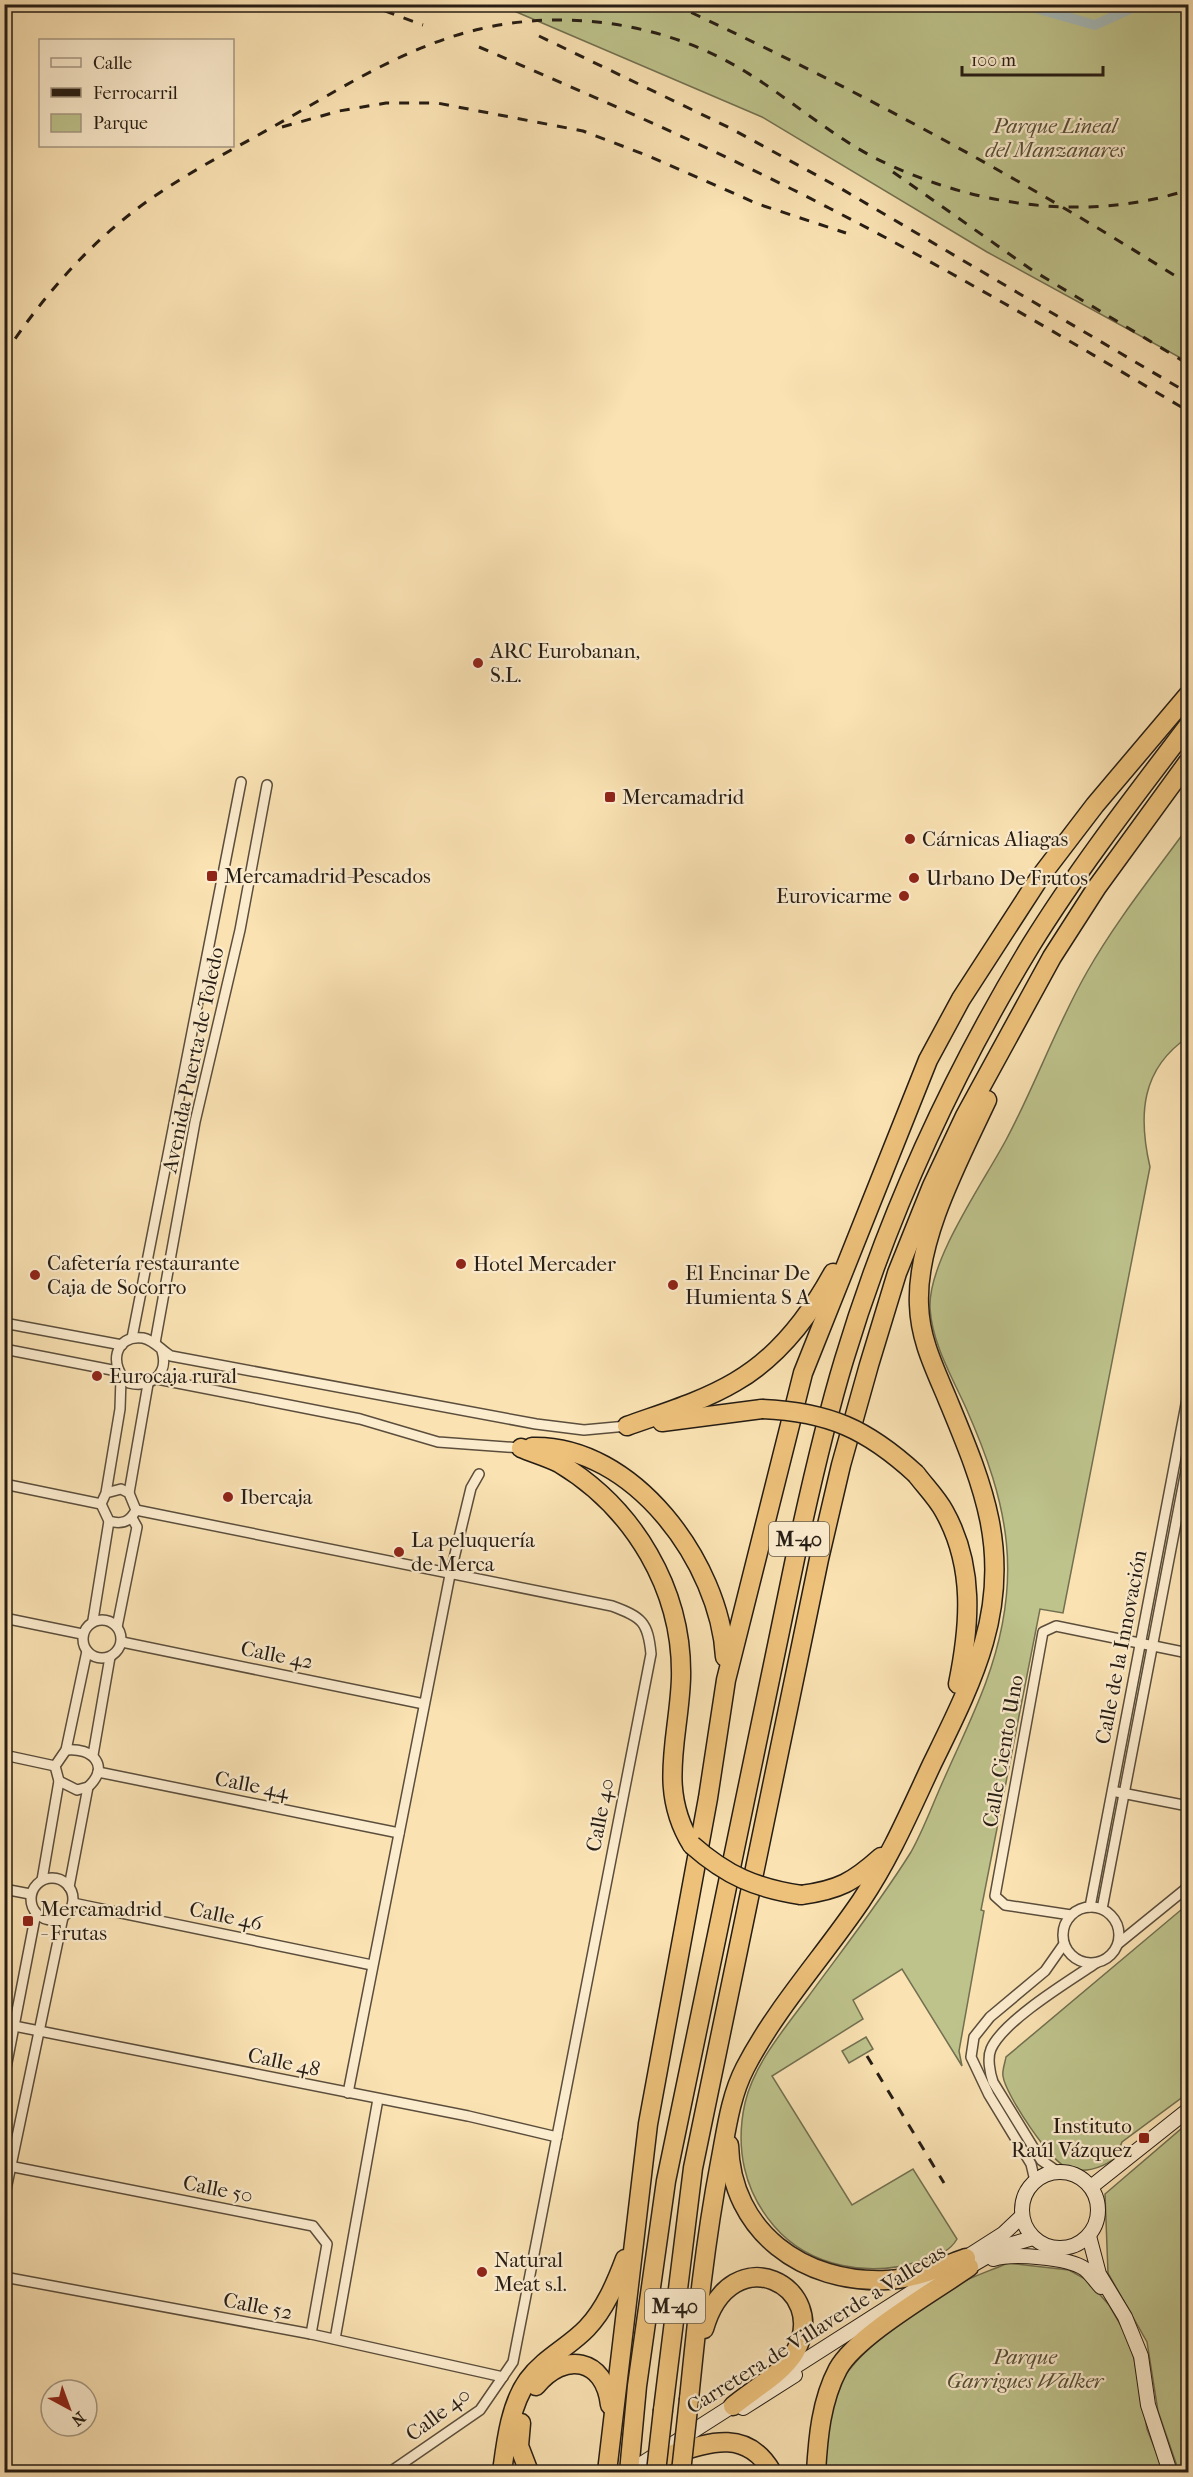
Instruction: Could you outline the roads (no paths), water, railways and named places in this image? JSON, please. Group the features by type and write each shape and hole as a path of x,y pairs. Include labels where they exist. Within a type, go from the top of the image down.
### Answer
{"highway":[{"path":"607,2472 648,2124 708,1798 726,1680 803,1372 883,1179 928,1060 961,999 1001,934 1095,805 1188,695"},
{"name":"M-40","path":"629,2472 666,2181 796,1554 817,1458 844,1359 910,1178 978,1038 1032,944 1078,874 1188,726"},
{"name":"M-40","path":"657,2472 693,2168 841,1465 897,1273 932,1186 965,1116 1052,957 1097,887 1188,762"},
{"path":"1136,833 1188,773"},
{"path":"681,2472 706,2240 729,2118 743,2072 766,2031 862,1900 895,1843 950,1727 984,1642 994,1585 993,1528 979,1477 921,1337 919,1278 934,1224 955,1171 1027,1017 1052,957"},
{"path":"627,1426 681,1407 736,1382 784,1343 818,1301 883,1179"},
{"path":"627,1426 762,1409 796,1411 844,1424 887,1447 916,1474 944,1511 962,1554 969,1599 966,1644 950,1727"},
{"path":"521,1448 548,1447 571,1450 604,1466 635,1487 668,1518 712,1592 724,1634 726,1680"},
{"path":"521,1448 558,1463 599,1494 638,1534 668,1589 680,1640 681,1679 672,1794 680,1826 692,1845 711,1861 742,1880 768,1890 801,1895 828,1892 855,1881 895,1843"},
{"path":"729,2118 730,2162 746,2209 778,2248 795,2260 836,2276 888,2280 968,2263"},
{"path":"502,2472 514,2408 527,2380 543,2363 588,2327 614,2289 634,2232"},
{"path":"816,2472 823,2409 838,2369 859,2343 968,2263"},
{"path":"691,2374 709,2310 718,2296 744,2278 760,2276 776,2281 788,2290 801,2312 802,2336 794,2354 733,2406"},
{"path":"529,2472 519,2446 524,2410 533,2391 544,2376 558,2368 572,2364 586,2365 600,2374 609,2391 613,2427"},
{"path":"667,2456 711,2442 731,2442 748,2446 761,2456 772,2472"}],"main road":[{"path":"1091,2187 1188,2110"},
{"path":"1058,2172 1082,2178 1091,2187 1097,2199 1099,2211 1096,2224 1089,2236 1080,2244 1068,2248 1049,2247 1033,2238 1022,2216 1022,2203 1035,2181 1058,2172"},
{"name":"Carretera de Villaverde a Vallecas","path":"642,2472 968,2263 1022,2216"},
{"path":"1089,2236 1100,2274 1125,2317 1141,2356 1148,2405 1170,2472"},
{"name":"Carretera de Villaverde a Vallecas","path":"629,2472 968,2263 1005,2246 1033,2238"},
{"path":"1068,2248 1100,2274"},
{"path":"968,2263 1006,2255 1067,2261 1085,2269 1125,2317"}],"street":[{"name":"Avenida Puerta de Toledo","path":"132,1338 241,782"},
{"name":"Avenida Puerta de Toledo","path":"155,1342 195,1122 240,930 267,785"},
{"path":"4,1323 122,1345"},
{"path":"100,1504 106,1493 120,1409 119,1374 115,1362 122,1345 132,1338 144,1338 155,1342 162,1351 171,1356 536,1424 584,1430 627,1426"},
{"path":"4,1349 119,1374 129,1383 148,1384 157,1379 163,1368 162,1351"},
{"path":"157,1379 360,1419 438,1442 521,1448"},
{"path":"93,1755 110,1657 118,1650 122,1642 117,1627 137,1527 129,1493 148,1384"},
{"name":"Calle de la Innovación","path":"1090,1907 1188,1394"},
{"name":"Calle de la Innovación","path":"1102,1909 1188,1460"},
{"path":"348,2093 450,1575 471,1488 478,1474"},
{"path":"4,1484 100,1504"},
{"path":"106,1493 121,1490 129,1493"},
{"path":"82,1634 93,1620 109,1521 100,1504"},
{"path":"109,1521 117,1524 134,1514"},
{"name":"Calle 40","path":"134,1514 612,1606 637,1615 649,1631 651,1654 513,2362 480,2410 390,2472"},
{"path":"1165,1515 1188,1519"},
{"path":"4,1618 82,1634"},
{"path":"93,1620 110,1621 117,1627"},
{"name":"Calle Ciento Uno","path":"1071,1915 1005,1905 995,1896 1043,1632 1056,1626 1140,1644"},
{"path":"42,1880 60,1880 69,1887 73,1894 70,1912 63,1917 44,1918 36,1913 30,1904 30,1894 42,1880 59,1781 55,1766 66,1750 87,1651 82,1634"},
{"name":"Calle 42","path":"122,1642 424,1704"},
{"path":"1140,1644 1188,1653"},
{"path":"87,1651 95,1657 110,1657"},
{"path":"66,1750 78,1748 93,1755 97,1762 98,1773 88,1787 69,1887"},
{"path":"4,1755 55,1766"},
{"name":"Calle 44","path":"98,1773 399,1833"},
{"path":"59,1781 77,1790 88,1787"},
{"path":"1111,1791 1188,1806"},
{"path":"1058,2172 1041,2160 993,2082 990,2073 990,2050 1008,2028 1096,1963 1110,1956 1119,1943 1188,1887"},
{"path":"4,1889 30,1894"},
{"name":"Calle 46","path":"73,1903 372,1965"},
{"path":"1096,1963 1088,1964 1073,1957 1064,1944 1063,1929 1071,1915 1090,1907 1102,1909 1114,1919 1118,1926 1119,1943"},
{"path":"4,2078 9,2024 36,1913"},
{"path":"4,2199 8,2165 63,1917"},
{"path":"1035,2181 1031,2164 989,2095 971,2057 974,2037 990,2017 1045,1971 1064,1944"},
{"name":"Calle 48","path":"9,2024 556,2137"},
{"path":"335,2340 378,2099"},
{"name":"Calle 50","path":"8,2165 313,2226 327,2244 311,2334"},
{"name":"Calle 52","path":"4,2277 311,2334 503,2377"}],"waterway":[{"path":"1021,4 1095,25 1141,4"}],"railway":[{"path":"366,4 423,25"},
{"path":"463,4 478,11"},
{"path":"673,4 806,68 935,135 1062,207 1188,284"},
{"path":"4,355 44,300 90,249 124,219 162,191 379,67 454,36 514,23 548,20 583,21 651,32 684,42 746,72 858,149 875,158 912,175 989,198 1069,207 1109,206 1149,200 1188,190"},
{"path":"539,36 730,128 840,188 1188,393"},
{"path":"479,47 699,145 829,208 966,281 1188,411"},
{"path":"282,127 339,111 386,103 437,103 583,131 651,157 758,204 846,233"},
{"path":"893,172 1032,270 1188,364"},
{"path":"867,2056 944,2183"}],"place":[{"name":"ARC Eurobanan, S.L.","path":"478,663"},
{"name":"Mercamadrid","path":"610,797"},
{"name":"Cárnicas Aliagas","path":"910,839"},
{"name":"Mercamadrid-Pescados","path":"212,876"},
{"name":"Urbano De Frutos","path":"914,878"},
{"name":"Eurovicarme","path":"904,896"},
{"name":"Hotel Mercader","path":"461,1264"},
{"name":"Cafetería restaurante Caja de Socorro","path":"35,1275"},
{"name":"El Encinar De Humienta S A","path":"673,1285"},
{"name":"Eurocaja rural","path":"97,1376"},
{"name":"Ibercaja","path":"228,1497"},
{"name":"La peluquería de Merca","path":"399,1552"},
{"name":"Mercamadrid - Frutas","path":"28,1921"},
{"name":"Instituto Raúl Vázquez","path":"1144,2138"},
{"name":"Natural Meat s.l.","path":"482,2272"}],"park label":[{"name":"Parque Lineal del Manzanares","path":"1055,138"},
{"name":"Parque Garrigues Walker","path":"1025,2369"}]}
